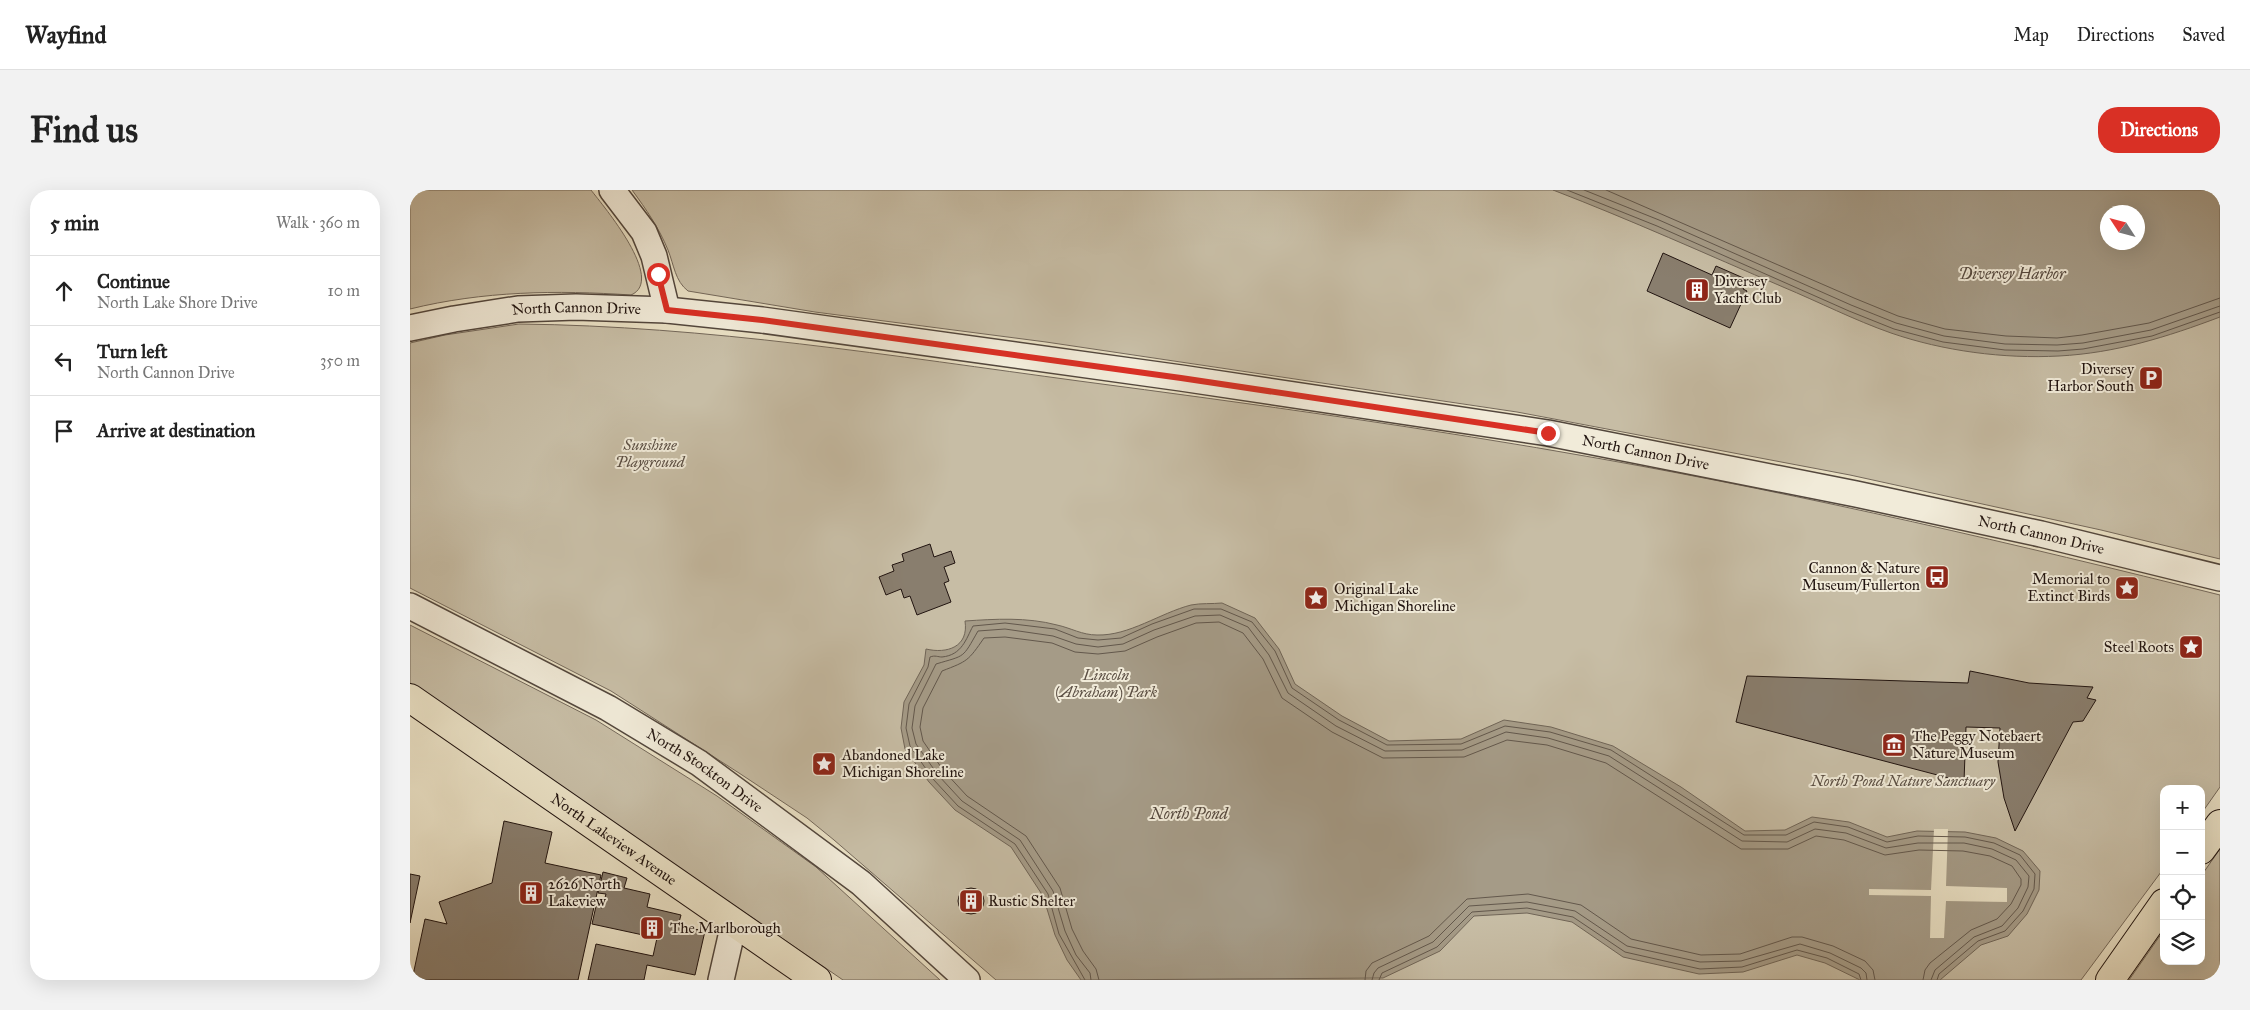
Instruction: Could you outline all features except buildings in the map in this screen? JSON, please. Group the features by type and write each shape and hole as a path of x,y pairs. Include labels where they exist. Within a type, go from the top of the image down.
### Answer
{"main road":[{"name":"North Lakeview Avenue","path":"410,698 817,980"},
{"path":"2205,845 2220,824"},
{"path":"2110,980 2160,909"}],"street":[{"path":"612,190 644,232 654,256 667,310"},
{"name":"North Cannon Drive","path":"410,328 518,309 576,307 667,310 753,319 1181,378 1548,433 1856,494 2041,534 2220,578"},
{"name":"North Stockton Drive","path":"410,606 608,708 699,763 861,883 966,980"},
{"path":"721,980 734,923"}],"green space":[{"path":"410,190 591,190 608,211 629,243 637,260 641,275 640,287 631,295 548,292 520,293 437,303 410,309"},
{"path":"632,190 2220,190 2220,559 2101,530 1850,475 1517,412 1046,342 815,312 688,291 678,278 661,234"},
{"name":"Lincoln (Abraham) Park","path":"519,324 660,330 730,336 870,353 1341,417 1680,473 1990,539 2220,595 2220,787 2205,808 2205,785 2160,785 2160,873 2081,980 996,980 807,818 611,691 410,588 410,343 445,335"},
{"path":"410,625 596,720 717,796 816,867 940,980 843,980 410,683"},
{"path":"2220,849 2220,980 2129,980 2160,936 2160,965 2205,965 2205,870"}],"water":[{"name":"Diversey Harbor","path":"1553,190 2220,190 2220,317 2141,343 2080,354 2038,357 1995,355 1953,349 1931,345 1877,328 1668,237"},
{"name":"North Pond","path":"1222,603 1255,618 1279,649 1295,684 1342,716 1389,741 1461,739 1504,720 1551,727 1613,746 1681,787 1745,831 1785,830 1812,817 1849,822 1887,837 1917,831 1965,832 1996,838 2023,851 2040,871 2039,890 2027,914 2008,936 1981,945 1940,980 1860,980 1825,963 1797,955 1743,972 1699,974 1623,957 1572,922 1527,913 1474,916 1440,951 1383,978 1081,980 1067,960 1055,935 1043,896 1011,847 955,810 929,782 905,749 901,728 904,702 924,665 926,649 942,650 955,647 964,637 965,621 999,619 1046,622 1086,634 1097,635 1121,632 1191,605"}],"pier":[{"path":"1934,829 1948,829 1946,886 2007,888 2007,902 1946,901 1944,938 1930,938 1931,896 1869,895 1869,889 1931,890"}],"place":[{"name":"Diversey Yacht Club","path":"1697,290"},
{"name":"Diversey Harbor South","path":"2151,378"},
{"name":"Cannon & Nature Museum/Fullerton","path":"1937,577"},
{"name":"Memorial to Extinct Birds","path":"2127,588"},
{"name":"Original Lake Michigan Shoreline","path":"1316,598"},
{"name":"Steel Roots","path":"2191,647"},
{"name":"The Peggy Notebaert Nature Museum","path":"1894,745"},
{"name":"Abandoned Lake Michigan Shoreline","path":"824,764"},
{"name":"2626 North Lakeview","path":"531,893"},
{"name":"Rustic Shelter","path":"971,901"},
{"name":"The Marlborough","path":"652,928"}],"route":[{"path":"658,274 667,310 728,315 1181,378 1548,433"}],"park label":[{"name":"Sunshine Playground","path":"650,454"},
{"name":"North Pond Nature Sanctuary","path":"1903,781"}]}
